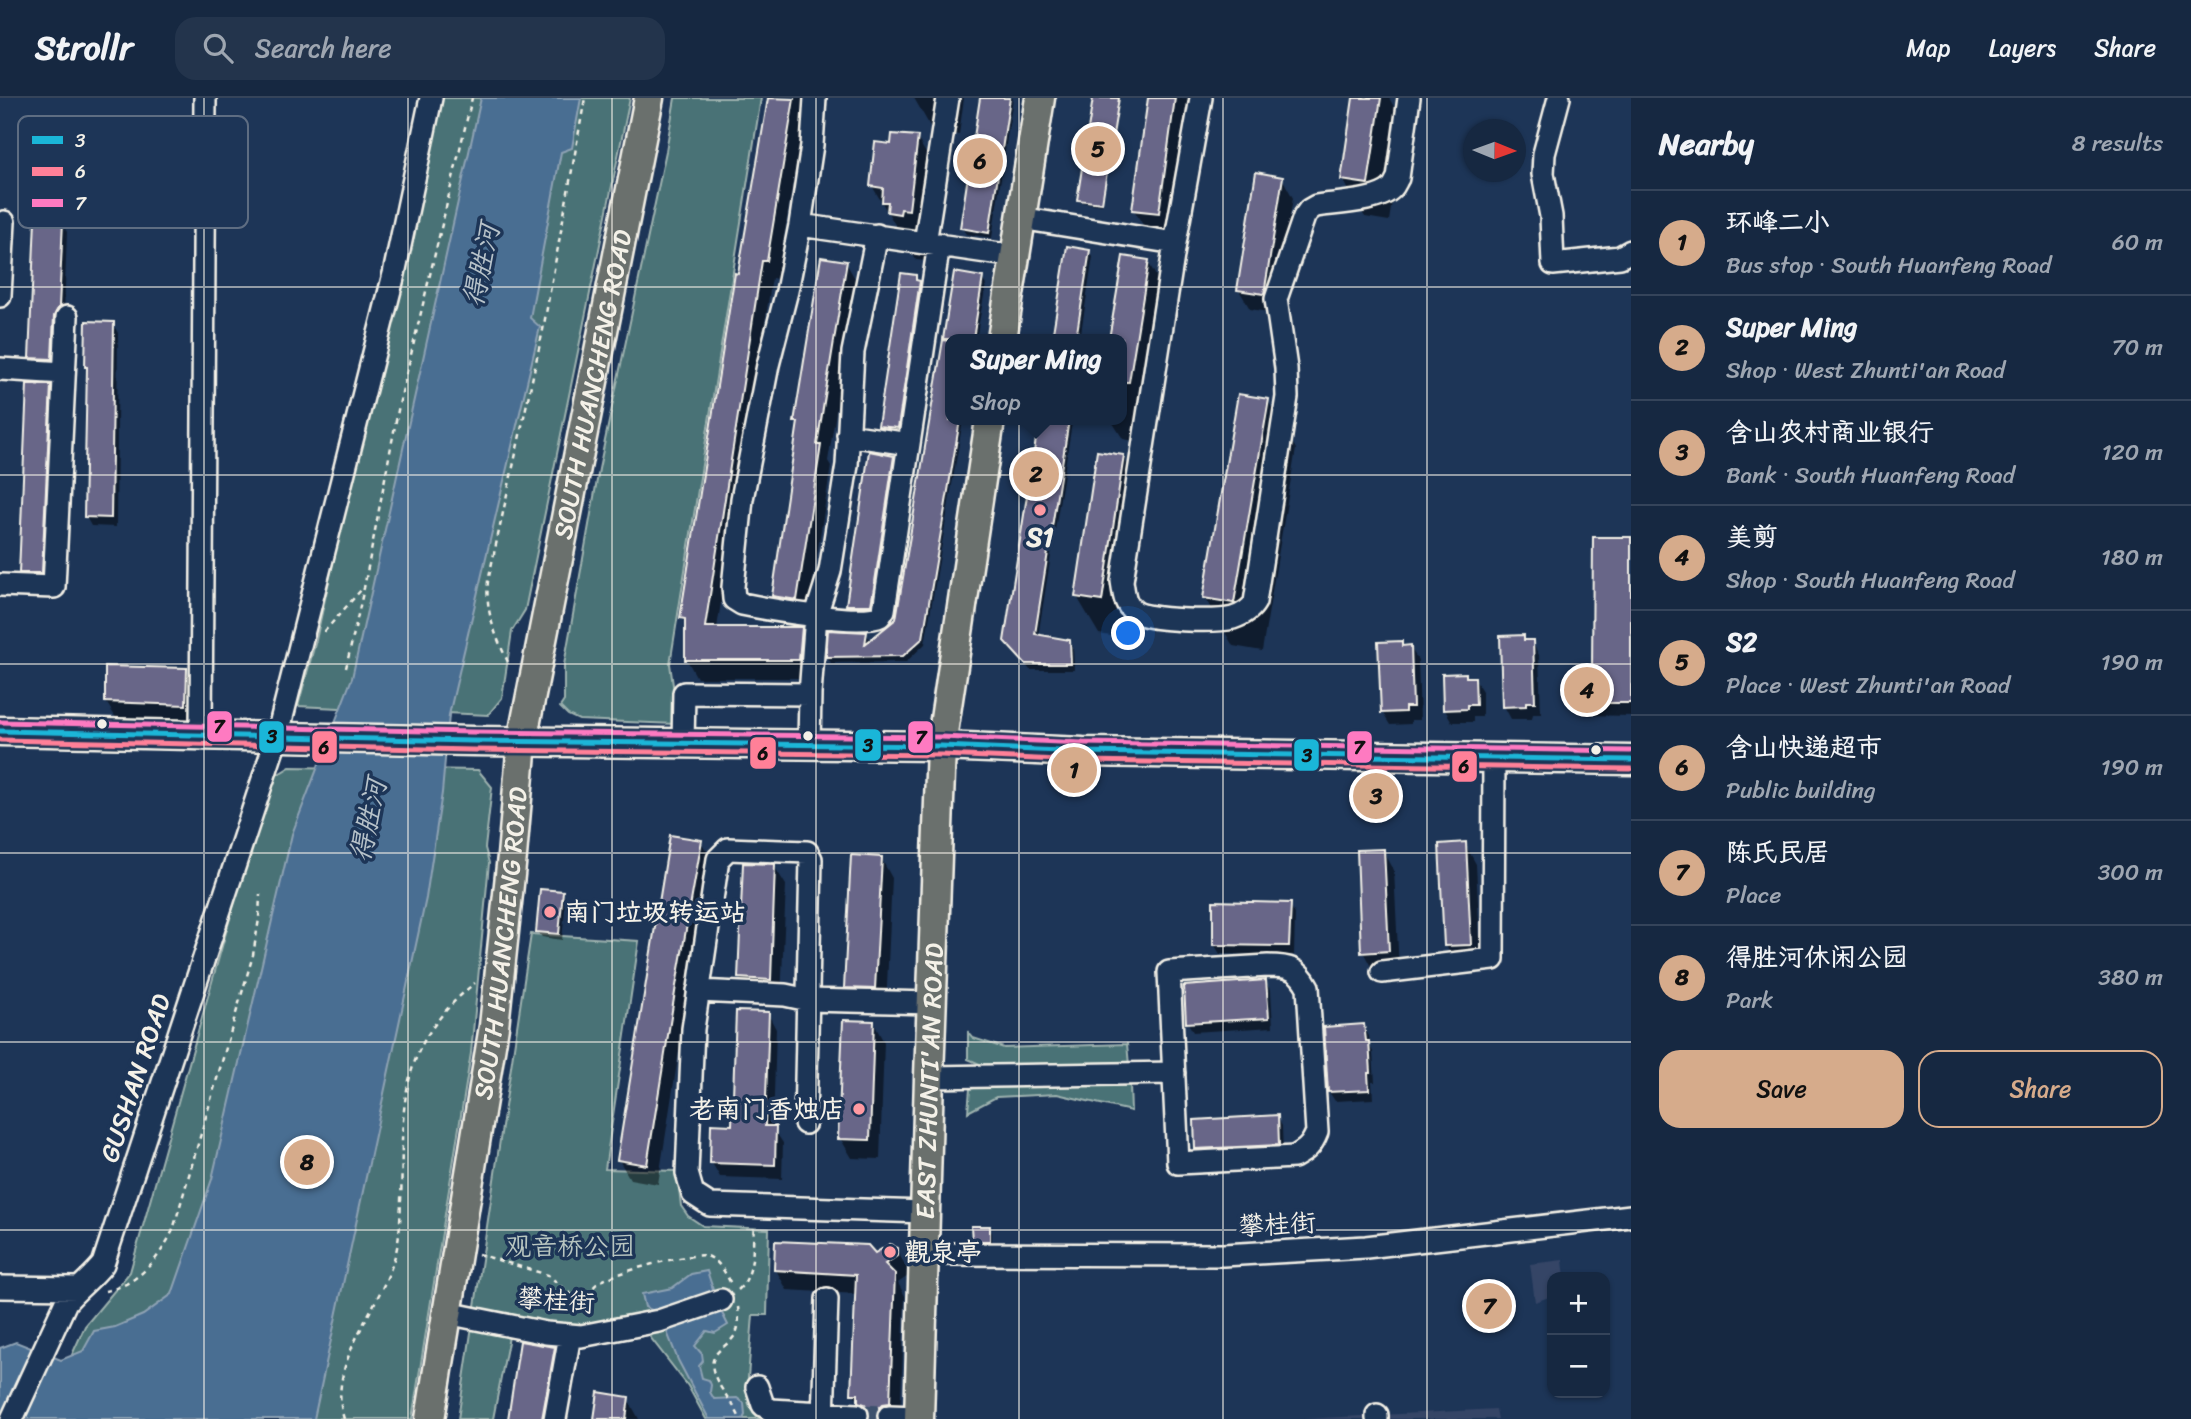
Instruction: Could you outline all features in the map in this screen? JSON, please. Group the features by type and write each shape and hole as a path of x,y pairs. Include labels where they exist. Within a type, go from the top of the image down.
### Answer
{"main road":[{"name":"SOUTH HUANCHENG ROAD","path":"430,1419 494,1026 513,856 522,741 649,98"},
{"path":"1003,334 1040,98"},
{"name":"EAST ZHUNTI'AN ROAD","path":"919,1418 942,746 989,425"},
{"path":"0,731 1631,760"}],"street":[{"path":"205,98 205,116"},
{"name":"GUSHAN ROAD","path":"12,1419 66,1301 77,1288 92,1278 103,1264 278,737 394,274 431,98"},
{"path":"815,98 812,145 800,225 768,365 742,499 734,599 742,604 870,620 880,616 884,610 909,444 948,98"},
{"path":"1201,98 1123,568 1127,605 1136,614 1149,617 1228,619 1246,613 1255,602 1287,397 1286,368 1276,307 1277,292 1304,217 1309,210 1316,206 1370,198 1392,188 1398,178 1409,98"},
{"path":"1559,98 1544,154 1543,174 1552,216 1553,264 1620,257 1631,251"},
{"path":"1020,218 1175,243"},
{"path":"0,296 4,222"},
{"path":"800,225 1014,256"},
{"path":"201,734 204,228"},
{"path":"809,744 816,615 830,571 841,510 847,465 853,352 877,235"},
{"path":"0,585 54,587 67,317"},
{"path":"0,369 64,373"},
{"path":"848,435 909,444"},
{"path":"683,743 684,693 810,694"},
{"path":"1382,972 1493,959 1494,758"},
{"path":"805,1123 811,859 807,852 728,849 718,859 693,1029 687,1173 693,1194 710,1205 925,1212"},
{"path":"1280,966 1291,968 1302,975 1310,999 1317,1132 1306,1151 1294,1157 1178,1163 1174,1073 1169,972 1280,966"},
{"path":"698,991 785,995 808,1000 932,1003"},
{"path":"929,1077 1174,1073"},
{"name":"攀桂街","path":"924,1254 1236,1254 1366,1247 1631,1216"},
{"path":"0,1287 77,1288"},
{"name":"攀桂街","path":"447,1313 546,1333 570,1335 599,1333 659,1321 728,1297"},
{"path":"823,1416 827,1299"},
{"path":"555,1419 570,1335"},
{"path":"757,1387 763,1405 771,1410 823,1416 857,1415"},
{"path":"889,1416 919,1418"}],"path":[{"path":"346,668 399,405 472,98"},
{"path":"508,662 487,609 488,581 543,330 585,98"},
{"path":"316,640 364,588"},
{"path":"108,1291 124,1287 148,1268 173,1230 253,956 260,894"},
{"path":"344,1419 340,1395 344,1370 389,1273 398,1240 402,1112 411,1073 417,1055 440,1018 478,981"},
{"path":"728,1297 744,1284 751,1269 755,1207"},
{"path":"458,1247 548,1275 573,1296 586,1295 597,1284 613,1276 685,1257 710,1256 727,1275 728,1297 739,1317 733,1339 717,1352 712,1366 740,1419"}],"shaded area":[{"path":"1563,1260 1564,1272 1547,1272 1547,1298 1535,1302 1530,1264"},
{"path":"1496,1409 1498,1419 1303,1419"}],"green space":[{"path":"441,98 630,98 525,610 512,631 502,698 488,715 298,706 316,640 362,430"},
{"path":"675,98 761,98 670,664 675,724 579,720 560,707 564,701 564,665 599,469"},
{"path":"290,767 478,770 492,787 485,848 489,863 471,1053 412,1419 43,1419 85,1326 130,1272 269,780"},
{"name":"观音桥公园","path":"531,934 639,941 605,1169 677,1171 681,1206 688,1216 703,1226 769,1229 767,1315 753,1315 747,1390 750,1406 760,1419 706,1419 688,1386 636,1319 584,1333 512,1321 493,1419 458,1419"},
{"path":"968,1032 973,1038 1004,1048 1127,1044 1129,1065 982,1065 968,1059"},
{"path":"1130,1085 1131,1111 1057,1094 996,1097 968,1112 970,1089 978,1087"}],"water":[{"name":"得胜河","path":"481,98 581,98 572,148 561,152 530,318 540,327 449,715 442,793 426,898 314,1419 0,1419 0,1348 16,1342 61,1360 83,1351 94,1331 115,1327 143,1315 172,1294 212,1179 292,834 352,678"},
{"path":"707,1271 728,1325 715,1333 707,1331 695,1346 702,1354 703,1361 699,1366 702,1378 709,1380 714,1399 737,1398 744,1403 743,1419 709,1419 678,1360 660,1314 645,1307 642,1294 672,1288 691,1274"}],"building":[{"path":"768,98 794,99 767,261 762,261 705,627 802,627 799,660 685,660 685,619 680,618 735,273 738,274"},
{"path":"980,98 1010,98 989,233 960,228"},
{"path":"1093,98 1119,98 1102,203 1077,200"},
{"path":"1148,98 1175,98 1159,213 1132,210"},
{"path":"1353,98 1381,98 1368,184 1341,180"},
{"path":"892,134 918,136 909,210 901,209 900,214 887,212 888,202 882,202 883,188 870,186 875,142 891,144"},
{"path":"1256,172 1283,177 1264,294 1237,290"},
{"path":"35,228 63,228 59,307 54,316 52,359 29,358"},
{"path":"1067,246 1090,250 1077,334 1053,334"},
{"path":"1123,256 1149,260 1129,382 1127,334 1110,334"},
{"path":"821,257 847,261 817,445 821,445 797,600 772,596 798,422 794,422"},
{"path":"954,272 983,277 974,334 945,334 943,339"},
{"path":"901,273 916,275 916,280 920,281 898,428 878,426"},
{"path":"86,321 114,322 111,518 84,517"},
{"path":"945,340 945,425 959,425 923,638 903,656 826,657 828,630 867,632 865,644 896,619"},
{"path":"27,384 51,385 42,573 19,573"},
{"path":"1238,394 1269,399 1234,603 1203,598"},
{"name":"S1","path":"1038,425 1068,425 1035,634 1070,640 1071,664 1025,664 1004,641"},
{"path":"869,451 894,456 871,605 846,605"},
{"path":"1097,451 1124,455 1102,601 1075,597"},
{"path":"1593,537 1631,537 1631,703 1575,703 1575,672 1592,672"},
{"path":"1524,635 1524,640 1533,640 1535,702 1526,702 1526,706 1502,707 1500,636"},
{"path":"1402,641 1402,646 1411,645 1413,707 1405,707 1405,712 1381,713 1378,642"},
{"path":"105,666 187,668 186,705 105,702"},
{"path":"1466,673 1466,677 1475,677 1476,705 1467,705 1467,709 1443,710 1442,674"},
{"path":"670,835 702,840 647,1165 617,1160"},
{"path":"1466,842 1471,945 1444,946 1439,844"},
{"path":"1384,849 1389,951 1361,953 1357,850"},
{"path":"851,855 882,857 875,989 844,988"},
{"path":"743,863 775,864 771,980 738,978"},
{"name":"南门垃圾转运站","path":"540,889 563,891 559,934 536,932"},
{"path":"1213,901 1291,903 1289,946 1213,945"},
{"path":"1266,980 1269,1018 1186,1023 1184,986"},
{"path":"736,1011 769,1012 765,1126 776,1126 775,1165 710,1163 711,1124 732,1125"},
{"path":"843,1020 874,1021 870,1140 838,1139"},
{"path":"1364,1024 1366,1041 1369,1041 1369,1090 1328,1092 1324,1027"},
{"path":"1278,1115 1279,1145 1195,1149 1194,1120"},
{"path":"971,1226 990,1226 990,1241 972,1241"},
{"path":"775,1241 868,1245 875,1253 890,1244 897,1248 897,1256 885,1264 895,1274 890,1403 883,1404 878,1409 877,1419 869,1419 869,1410 865,1404 858,1402 858,1394 851,1394 856,1275 774,1270"},
{"path":"1498,1285 1505,1314 1479,1320 1471,1292"},
{"path":"520,1341 555,1347 542,1419 508,1419"},
{"path":"598,1392 629,1397 626,1419 594,1419"}],"tunnel":[{"path":"857,1415 889,1416"}],"transit line":[{"name":"7","path":"0,722 1631,751"},
{"name":"3","path":"0,731 1631,760"},
{"name":"6","path":"0,740 1631,769"}],"place":[{"name":"S2","path":"1098,149"},
{"name":"含山快递超市","path":"980,161"},
{"name":"Super Ming","path":"1036,474"},
{"name":"S1","path":"1040,510"},
{"name":"美剪","path":"1587,690"},
{"name":"环峰二小","path":"1074,770"},
{"name":"含山农村商业银行","path":"1376,796"},
{"name":"南门垃圾转运站","path":"550,912"},
{"name":"老南门香烛店","path":"859,1109"},
{"name":"得胜河休闲公园","path":"307,1162"},
{"name":"觀泉亭","path":"890,1252"},
{"name":"陈氏民居","path":"1489,1306"}]}
